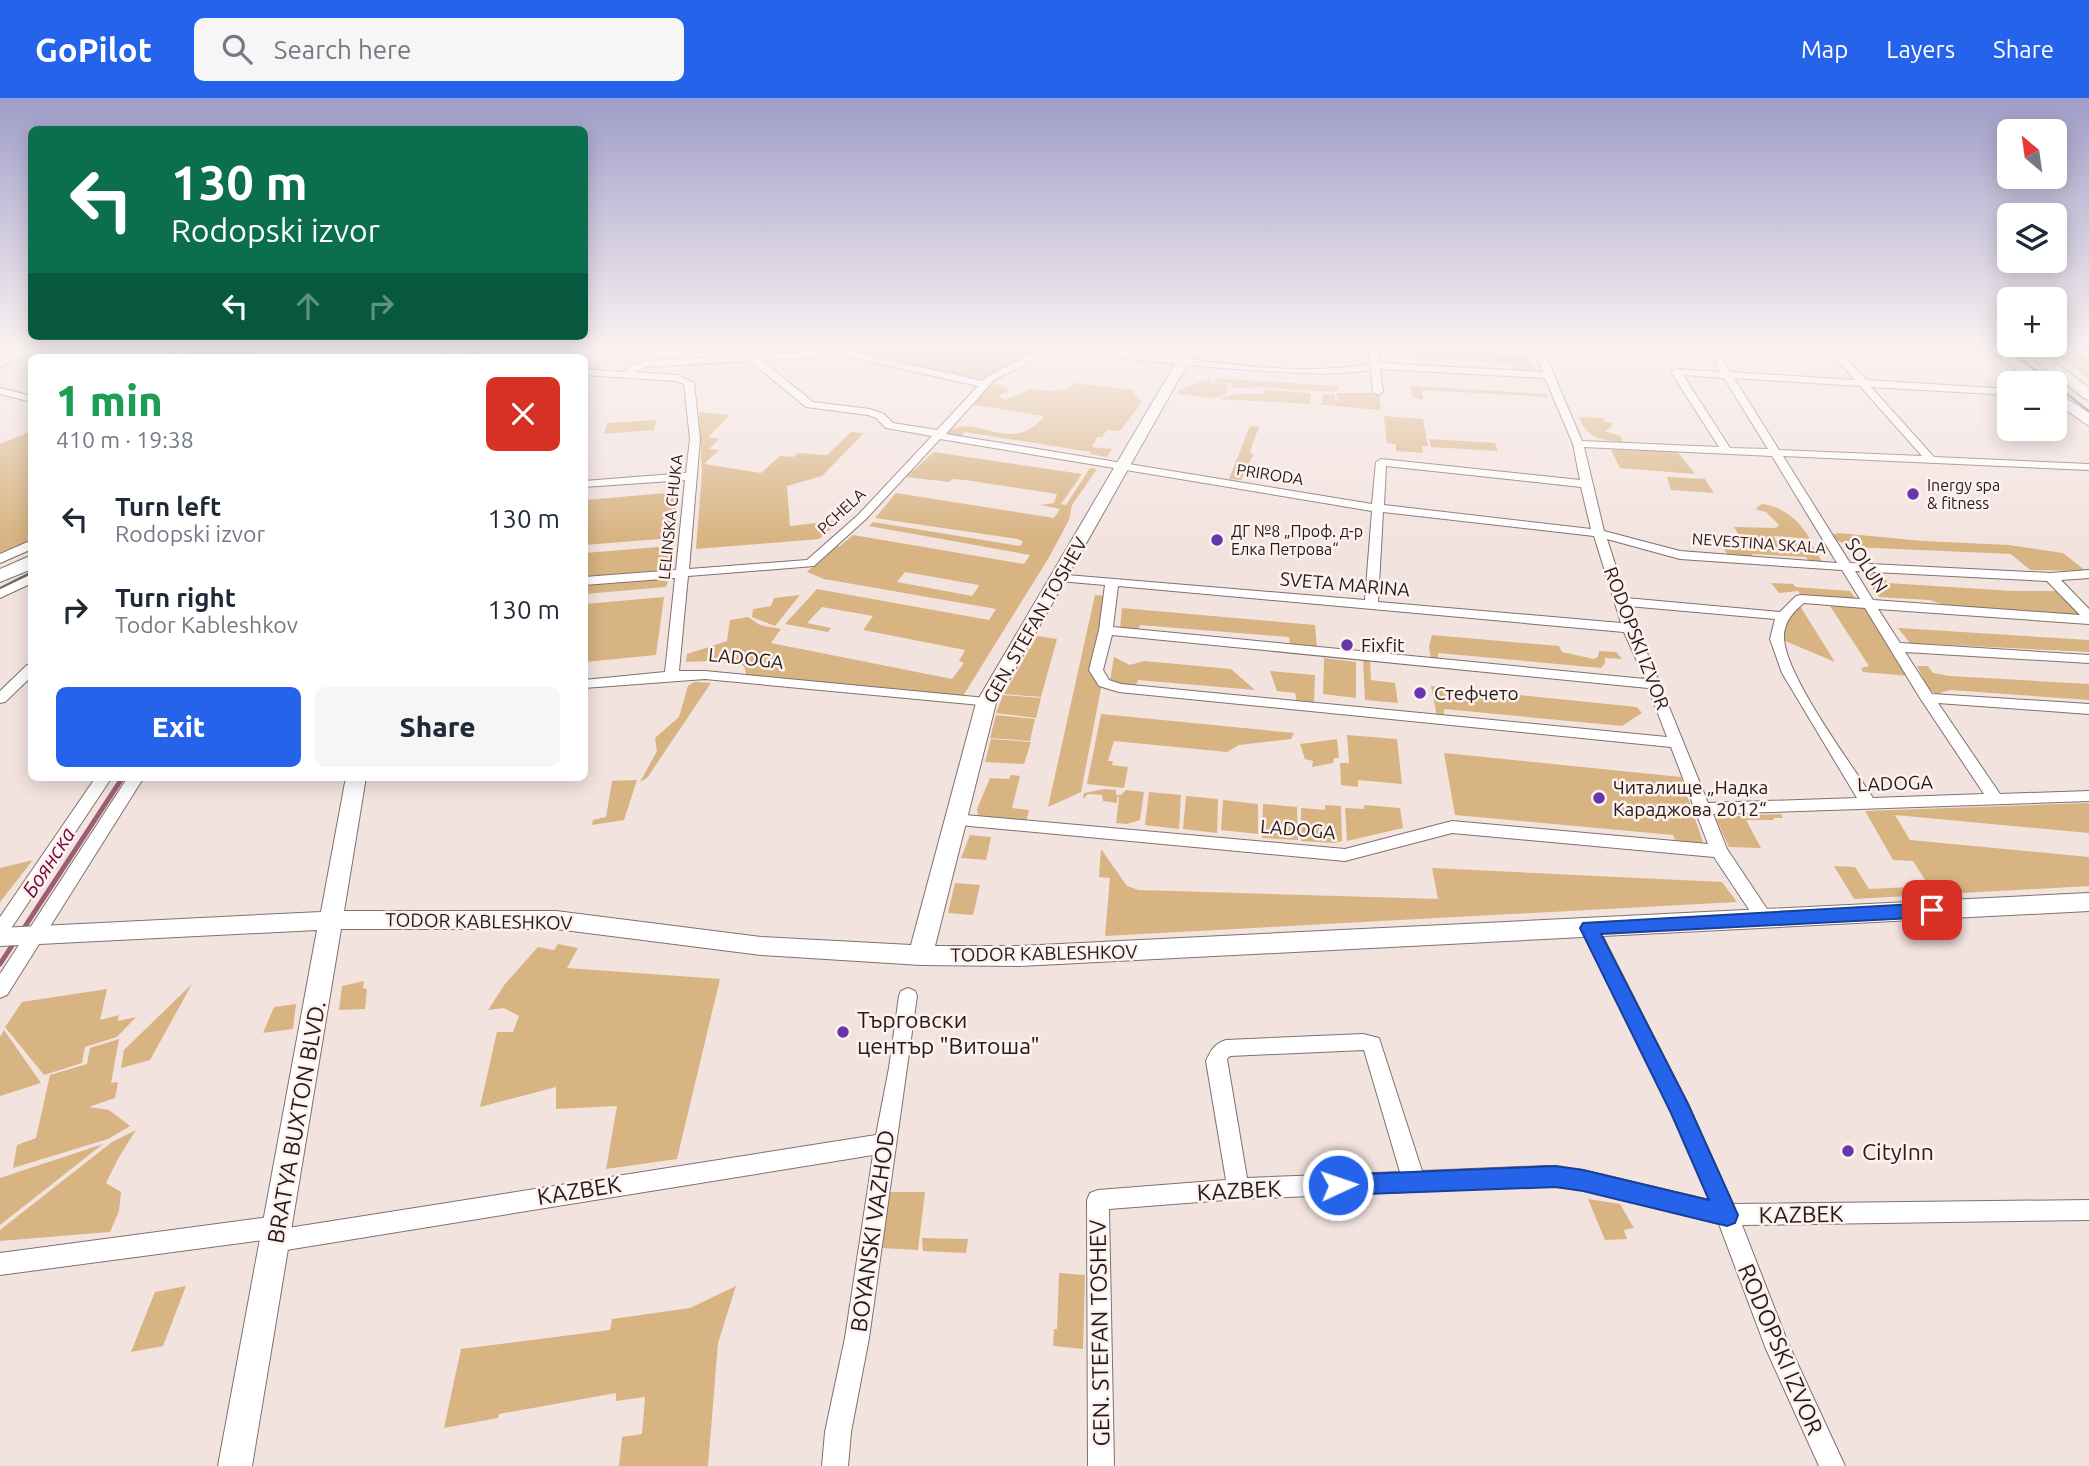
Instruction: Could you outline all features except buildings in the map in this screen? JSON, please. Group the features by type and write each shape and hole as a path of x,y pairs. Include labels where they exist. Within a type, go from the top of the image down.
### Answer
{"main road":[{"path":"0,576 28,563"}],"street":[{"name":"LELINSKA CHUKA","path":"671,676 695,439 692,411"},
{"name":"PRIRODA","path":"860,411 880,416 890,426 1376,508 1598,533"},
{"name":"PCHELA","path":"588,581 810,563 862,517 961,411"},
{"name":"GEN. STEFAN TOSHEV","path":"921,955 986,703 1154,411"},
{"name":"RODOPSKI IZVOR","path":"1564,411 1578,443 1598,533 1629,628 1654,684 1719,851 1764,919"},
{"path":"1701,411 1726,450"},
{"name":"SOLUN","path":"1749,411 1927,698 1996,800"},
{"path":"1888,411 1931,460"},
{"path":"1578,443 2089,467"},
{"path":"1371,605 1376,571 1376,508 1381,462 1586,484"},
{"path":"588,484 691,476"},
{"name":"NEVESTINA SKALA","path":"1598,533 1680,555 1846,567 2051,577 2089,575"},
{"path":"0,559 28,546"},
{"name":"SVETA MARINA","path":"1059,577 1629,628"},
{"path":"2051,577 2089,618"},
{"path":"0,594 28,580"},
{"path":"1112,583 1106,630 1096,670 1104,683 1119,688 1676,743"},
{"path":"1869,805 1783,666 1777,638 1782,616 1801,599 2089,618"},
{"path":"1619,601 1782,616"},
{"path":"1106,630 1654,684"},
{"path":"1896,647 2089,659"},
{"path":"0,699 28,672"},
{"name":"LADOGA","path":"588,684 705,675 986,703"},
{"path":"1927,698 2089,709"},
{"path":"0,990 15,935 102,781"},
{"path":"15,935 133,781"},
{"name":"BRATYA BUXTON BLVD.","path":"235,1466 355,781"},
{"name":"LADOGA","path":"1703,809 2089,796"},
{"name":"LADOGA","path":"954,820 1345,855 1452,827 1719,851"},
{"name":"TODOR KABLESHKOV","path":"15,935 332,920 556,920 761,946 966,957 1131,952 2089,902"},
{"name":"RODOPSKI IZVOR","path":"1589,928 1681,1110 1727,1215 1779,1349 1832,1466"},
{"name":"BOYANSKI VAZHOD","path":"835,1466 838,1432 858,1331 885,1143 899,1069 908,996"},
{"path":"1238,1189 1216,1061 1226,1048 1363,1042 1372,1044 1413,1181"},
{"name":"KAZBEK","path":"0,1264 276,1234 885,1143"},
{"name":"KAZBEK","path":"1098,1200 1238,1189 1566,1177 1727,1215 2089,1210"},
{"name":"GEN. STEFAN TOSHEV","path":"1098,1200 1101,1466"}],"shaded area":[{"path":"1012,411 1135,411 1120,431 1107,430 1102,437 1097,437 1092,447 1112,449 1107,457 1090,454 1091,452 965,432 960,437 946,434 967,426 1005,434 1018,433 1031,428 1044,416"},
{"path":"699,412 730,415 708,437 719,439 709,449 719,450 704,464 761,473 780,456 793,457 798,453 827,455 851,432 864,433 822,476 787,486 790,526 841,520 819,539 696,549 702,472"},
{"path":"1384,416 1423,419 1428,446 1422,446 1423,453 1396,451 1396,444 1387,443"},
{"path":"1579,417 1604,418 1603,421 1612,423 1611,428 1604,431 1621,436 1623,442 1596,437 1586,430"},
{"path":"656,420 654,430 604,434 607,423"},
{"path":"1250,426 1259,427 1250,451 1253,455 1241,480 1229,479"},
{"path":"28,432 28,541 0,555 0,444"},
{"path":"1429,439 1495,443 1498,451 1431,447"},
{"path":"1611,450 1677,451 1695,474 1620,468"},
{"path":"934,452 1082,474 1061,504 1066,505 1090,468 1097,469 1072,505 1069,520 1048,559 963,696 747,677 744,666 732,660 686,662 687,654 727,641 730,620 748,617 760,625 781,629 771,643 952,679 964,663 959,661 965,650 863,630 873,616 822,607 807,623 831,628 828,632 785,624 817,589 989,620 996,609 824,579 807,572 835,546 840,546 853,535 1024,564 1030,555 869,526 873,522 1020,546 1023,542 1018,539 875,518 896,493 1054,518 1060,509 1040,505 1054,503 1057,494 965,480 952,479 950,482 906,477","holes":["905,572 979,585 972,596 897,582"]},
{"path":"1667,477 1705,479 1714,493 1671,490"},
{"path":"678,492 672,538 588,545 588,500"},
{"path":"1762,504 1777,508 1790,516 1810,539 1774,536 1776,541 1810,542 1823,563 1810,563 1806,557 1752,554 1754,559 1730,558 1715,536 1739,536 1734,527 1776,528 1779,525 1766,512 1755,509"},
{"path":"1838,533 2009,545 2063,553 2086,571 2030,570 2011,554 1851,547 1834,539 1832,535"},
{"path":"671,546 668,570 588,576 588,553"},
{"path":"1860,569 1878,569 1888,583 2013,591 2064,591 2089,617 1954,608 1929,600 1879,597"},
{"path":"670,577 666,587 588,594 588,584"},
{"path":"1771,583 1850,591 1856,599 1803,599 1798,591 1779,593"},
{"path":"800,595 775,626 752,617 753,609 771,606 774,598"},
{"path":"1095,595 1109,596 1102,683 1081,792 1048,807"},
{"path":"664,597 656,655 588,662 588,604"},
{"path":"1828,603 1867,605 1910,676 1863,672 1861,668 1869,666"},
{"path":"1794,605 1800,606 1835,662 1778,638"},
{"path":"1122,608 1315,625 1317,649 1290,645 1289,637 1140,625 1138,631 1120,629"},
{"path":"1898,628 2089,640 2089,652 1910,643"},
{"path":"1432,635 1559,646 1562,652 1594,659 1598,657 1599,651 1616,652 1622,659 1605,658 1601,668 1438,653 1438,661 1431,660 1429,646"},
{"path":"1037,636 1057,639 1041,697 1004,694"},
{"path":"1114,657 1130,665 1144,661 1231,669 1255,690 1138,680 1135,687 1110,681"},
{"path":"1324,658 1356,662 1356,698 1323,694"},
{"path":"1363,658 1370,658 1371,680 1395,683 1398,703 1365,700"},
{"path":"1917,666 1928,666 1933,673 1950,676 2089,684 2089,700 1950,690 1937,694 1929,690"},
{"path":"1270,671 1315,675 1314,705 1297,703 1295,693 1277,691"},
{"path":"694,682 711,683 647,778 640,782 657,751 655,738 679,717 688,686"},
{"path":"1431,686 1637,707 1642,713 1622,726 1444,709 1444,718 1437,717"},
{"path":"1003,695 1041,698 1036,718 996,713"},
{"path":"1101,714 1294,733 1291,739 1239,745 1227,752 1114,741 1108,761 1113,761 1112,765 1128,767 1124,788 1087,784"},
{"path":"996,715 1035,719 1030,741 990,738"},
{"path":"1347,735 1397,739 1402,784 1358,780 1358,787 1341,785 1340,763 1349,763"},
{"path":"991,739 1031,742 1024,764 985,762"},
{"path":"1337,739 1339,758 1334,758 1333,763 1312,767 1313,761 1305,759 1300,744"},
{"path":"1444,753 1681,777 1704,845 1676,843 1673,835 1455,815"},
{"path":"1011,775 1020,776 1012,808 1029,810 1026,822 978,817 977,809 990,778 1009,779"},
{"path":"637,780 624,820 592,825 593,820 606,817 612,781"},
{"path":"1104,789 1116,790 1116,795 1121,795 1126,790 1144,792 1140,820 1127,824 1116,823 1119,798 1117,796 1117,803 1103,801 1102,795 1088,794 1083,799 1084,793"},
{"path":"1149,792 1181,795 1179,829 1145,825"},
{"path":"1186,796 1218,799 1217,833 1183,829"},
{"path":"1223,800 1258,804 1258,834 1221,830"},
{"path":"2089,803 2089,833 1895,815 1910,840 2089,857 2089,886 1854,899 1834,866 1855,867 1869,889 1929,886 1913,861 1893,860 1865,811"},
{"path":"1263,804 1297,807 1298,840 1262,838"},
{"path":"1325,805 1341,806 1342,841 1301,841 1301,808 1325,810"},
{"path":"1364,805 1400,808 1403,828 1347,841 1345,808 1364,809"},
{"path":"1781,814 1783,818 1773,818 1774,820 1746,820 1761,848 1729,847 1715,817"},
{"path":"970,835 991,837 986,860 961,858"},
{"path":"1101,849 1127,886 1139,890 1438,899 1432,868 1722,882 1737,902 1105,936 1110,878 1099,877"},
{"path":"33,860 0,902 0,868"},
{"path":"955,883 980,885 973,915 948,913"},
{"path":"558,944 578,948 567,968 720,979 677,1159 606,1169 617,1106 556,1109 556,1087 480,1107 497,1032 513,1032 519,1016 504,1008 488,1010 505,984 538,947 554,950"},
{"path":"364,981 363,988 367,989 365,1009 339,1010 342,986"},
{"path":"192,984 150,1060 121,1068 124,1050"},
{"path":"107,989 100,1020 119,1015 118,1021 136,1017 117,1037 85,1047 82,1063 44,1075 5,1027 22,1002"},
{"path":"296,1004 293,1029 263,1033 274,1007"},
{"path":"4,1030 41,1083 0,1096 0,1037"},
{"path":"119,1039 111,1083 118,1082 115,1098 89,1107 109,1110 130,1126 108,1139 13,1168 17,1145 36,1138 50,1075 87,1064 90,1048"},
{"path":"136,1130 106,1183 121,1192 119,1211 110,1232 0,1241 0,1230 112,1142"},
{"path":"103,1144 0,1225 0,1178"},
{"path":"886,1192 925,1192 918,1250 881,1248"},
{"path":"1588,1199 1620,1204 1634,1228 1624,1230 1627,1239 1605,1240"},
{"path":"922,1238 968,1239 966,1253 923,1251"},
{"path":"1059,1273 1085,1275 1083,1349 1053,1346 1054,1329 1057,1329"},
{"path":"186,1286 163,1346 131,1352 155,1292"},
{"path":"736,1286 718,1343 708,1466 619,1466 622,1437 642,1434 645,1397 616,1401 616,1393 499,1414 498,1418 444,1428 461,1349 610,1330 612,1319 690,1308"}],"waterway":[{"name":"Боянска","path":"22,931 120,781"},
{"name":"Боянска","path":"0,964 15,941"}],"tram line":[{"path":"0,588 28,574"}],"place":[{"name":"Inergy spa & fitness","path":"1913,494"},
{"name":"ДГ №8 „Проф. д-р Елка Петрова“","path":"1217,540"},
{"name":"Fixfit","path":"1347,645"},
{"name":"Стефчето","path":"1420,693"},
{"name":"Читалище „Надка Караджова 2012“","path":"1599,798"},
{"name":"Търговски център \"Витоша\"","path":"843,1032"},
{"name":"CityInn","path":"1848,1151"}],"route":[{"path":"1338,1185 1548,1176 1583,1180 1727,1215 1681,1110 1589,928 1932,910"}]}
